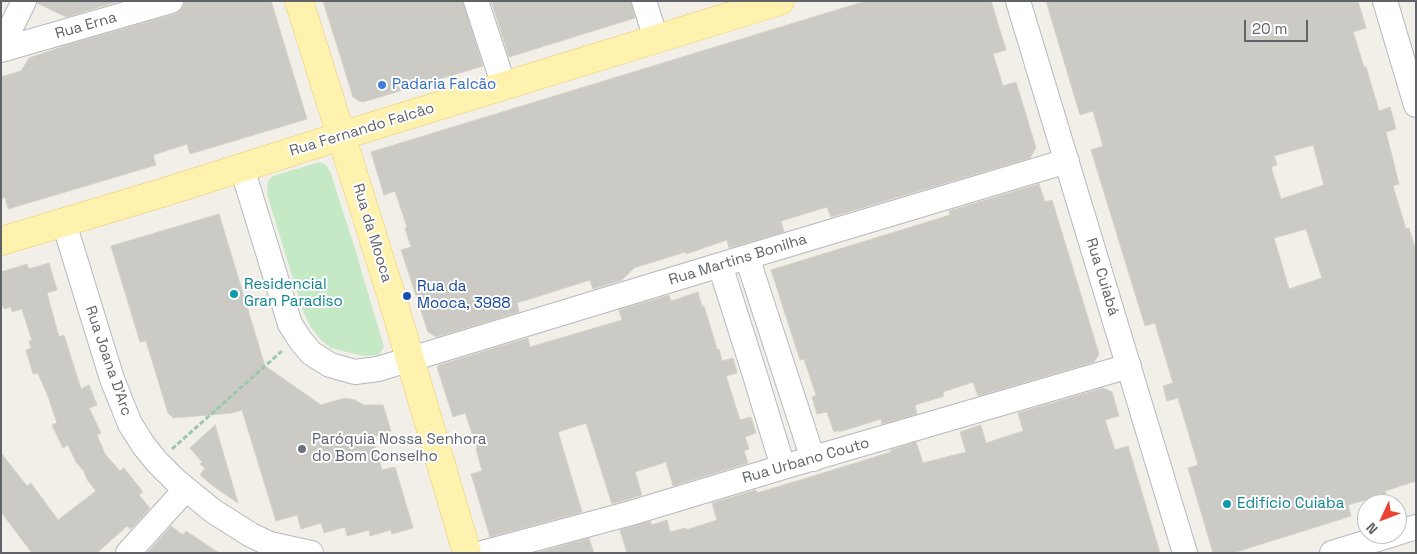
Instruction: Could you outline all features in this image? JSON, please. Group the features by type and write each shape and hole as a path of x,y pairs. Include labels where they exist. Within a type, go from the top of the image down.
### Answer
{"main road":[{"name":"Rua da Mooca","path":"299,1 411,360 467,553"},
{"name":"Rua Fernando Falcão","path":"1,241 780,1"}],"street":[{"path":"1,49 24,1"},
{"name":"Rua Erna","path":"1,49 171,1"},
{"path":"476,1 504,86"},
{"path":"644,1 656,39"},
{"name":"Rua Cuiabá","path":"1018,1 1185,553"},
{"path":"1384,1 1416,105"},
{"name":"Rua Martins Bonilha","path":"242,168 290,324 312,353 330,365 355,372 378,369 411,360 720,264 1066,161"},
{"name":"Rua Joana D'Arc","path":"64,223 112,380 130,424 144,446 157,462 212,511 251,535 270,544 311,553"},
{"path":"747,257 813,459"},
{"path":"720,264 783,467"},
{"path":"754,372 781,362"},
{"name":"Rua Urbano Couto","path":"482,553 631,514 783,467 1129,366"},
{"path":"128,553 186,489"},
{"path":"1332,553 1362,544"}],"path":[{"path":"157,462 298,337"}],"green space":[{"path":"320,162 326,165 330,171 355,249 384,347 379,355 363,356 331,348 321,340 310,326 302,308 267,194 268,181 273,176"}],"building":[{"path":"38,1 120,1 66,17 37,3"},
{"path":"184,1 271,1 307,119 190,154 187,144 153,155 156,165 8,209 5,197 1,199 1,77 21,71 29,58 70,44 175,14 181,10"},
{"path":"323,1 463,1 483,66 363,102 359,101 353,97"},
{"path":"491,1 631,1 635,18 509,57"},
{"path":"866,1 991,1 1006,50 993,54 1003,86 1016,82 1036,148 1030,158 831,217 827,207 781,221 784,232 729,248 727,240 686,254 685,252 634,268 622,280 593,289 590,280 517,303 519,312 436,337 428,332 401,250 411,247 405,228 407,227 395,191 384,195 371,152"},
{"path":"1046,1 1358,1 1366,28 1353,32 1379,111 1390,107 1396,129 1386,132 1399,184 1393,186 1406,229 1409,228 1416,251 1416,481 1385,491 1386,494 1357,494 1357,502 1348,505 1351,516 1233,553 1213,553 1188,468 1198,465 1178,398 1167,401 1163,386 1173,383 1155,323 1145,326 1091,150 1103,146 1093,111 1080,115","holes":["1313,145 1324,185 1281,199 1271,167 1277,165 1274,156","1306,229 1322,278 1289,289 1274,238"]},
{"path":"1039,184 1045,202 1052,200 1099,354 1094,362 978,396 973,382 943,392 944,396 915,405 917,414 882,424 881,419 834,432 827,412 817,414 812,397 816,395 804,359 800,360 771,270 950,215 949,211"},
{"path":"219,214 265,366 321,405 345,398 355,400 364,405 383,405 391,431 373,437 382,470 395,467 413,528 392,534 391,530 370,536 369,530 347,536 345,527 324,533 321,523 301,529 297,515 276,521 242,410 232,413 173,418 168,413 146,341 140,342 111,246"},
{"path":"49,263 57,290 47,293 59,337 64,335 81,389 89,385 97,405 89,408 101,433 97,435 105,454 120,471 124,468 143,492 139,495 150,508 133,527 130,529 127,526 97,553 32,553 1,512 1,453 27,486 31,483 58,520 96,491 76,462 68,445 63,448 52,425 57,423 49,399 38,373 33,374 26,350 31,348 29,341 32,341 22,309 12,312 11,307 4,309 4,306 1,306 1,272 27,264 29,269"},
{"path":"698,292 722,361 733,358 737,373 726,376 740,420 751,417 756,433 745,437 749,449 744,451 748,463 673,486 666,462 635,472 642,495 612,504 586,423 558,432 582,512 490,537 471,474 482,471 477,448 465,413 453,417 437,367 528,338 530,347 622,320 619,310 669,295 671,301"},
{"path":"1103,388 1112,392 1119,416 1105,420 1115,450 1128,446 1160,553 627,553 620,530 650,521 652,525 667,520 670,532 686,528 686,530 717,520 712,503 756,490 757,493 891,452 891,450 916,442 923,463 966,452 960,432 981,425 986,443 1023,431 1018,413"},
{"path":"215,425 238,503 200,475 205,468 200,464 202,462 190,448"},
{"path":"171,526 183,535 186,531 219,553 147,553"},
{"path":"589,538 594,553 536,553"}],"place":[{"name":"Padaria Falcão","path":"382,85"},
{"name":"Residencial Gran Paradiso","path":"234,294"},
{"name":"Rua da Mooca, 3988","path":"407,296"},
{"name":"Paróquia Nossa Senhora do Bom Conselho","path":"302,449"},
{"name":"Edifício Cuiaba","path":"1227,504"}]}
